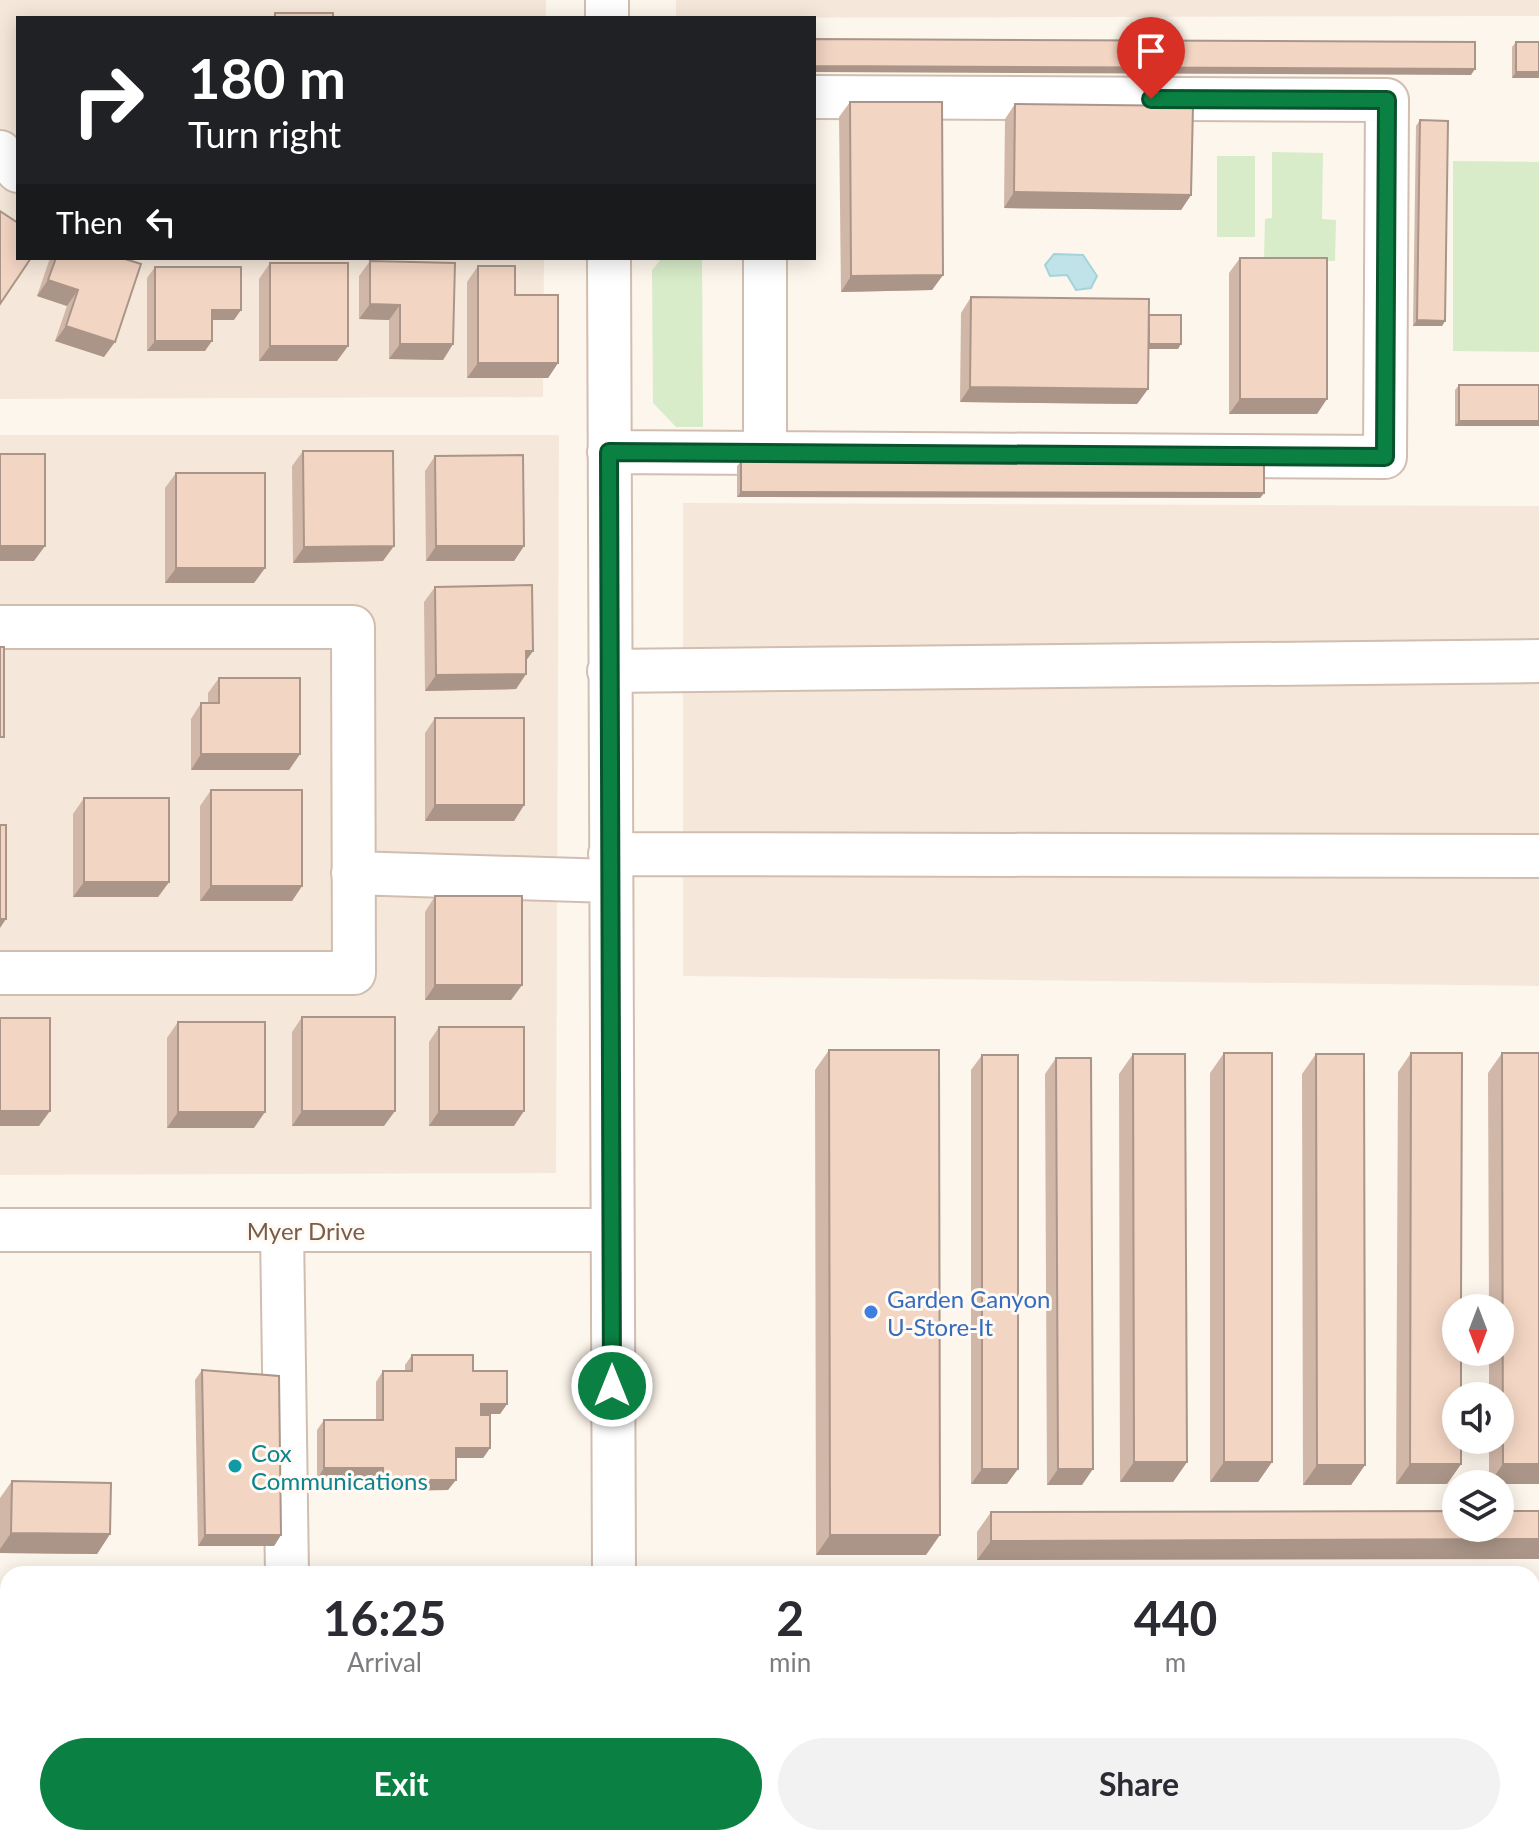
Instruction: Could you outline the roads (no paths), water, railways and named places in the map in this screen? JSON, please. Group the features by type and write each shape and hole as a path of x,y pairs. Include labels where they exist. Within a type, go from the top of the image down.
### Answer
{"street":[{"path":"609,452 1385,457 1387,100 816,97"},
{"path":"0,152 16,169"},
{"path":"609,260 614,1566"},
{"path":"765,260 765,453"},
{"path":"0,627 353,627 354,973 0,973"},
{"path":"609,671 1539,661"},
{"path":"353,873 1539,856"},
{"name":"Myer Drive","path":"0,1230 611,1230"},
{"path":"282,1230 287,1566"}],"water":[{"path":"1054,254 1083,255 1097,276 1091,288 1076,290 1067,275 1050,276 1045,265"}],"place":[{"name":"Garden Canyon U-Store-It","path":"871,1312"},
{"name":"Cox Communications","path":"235,1466"}]}
